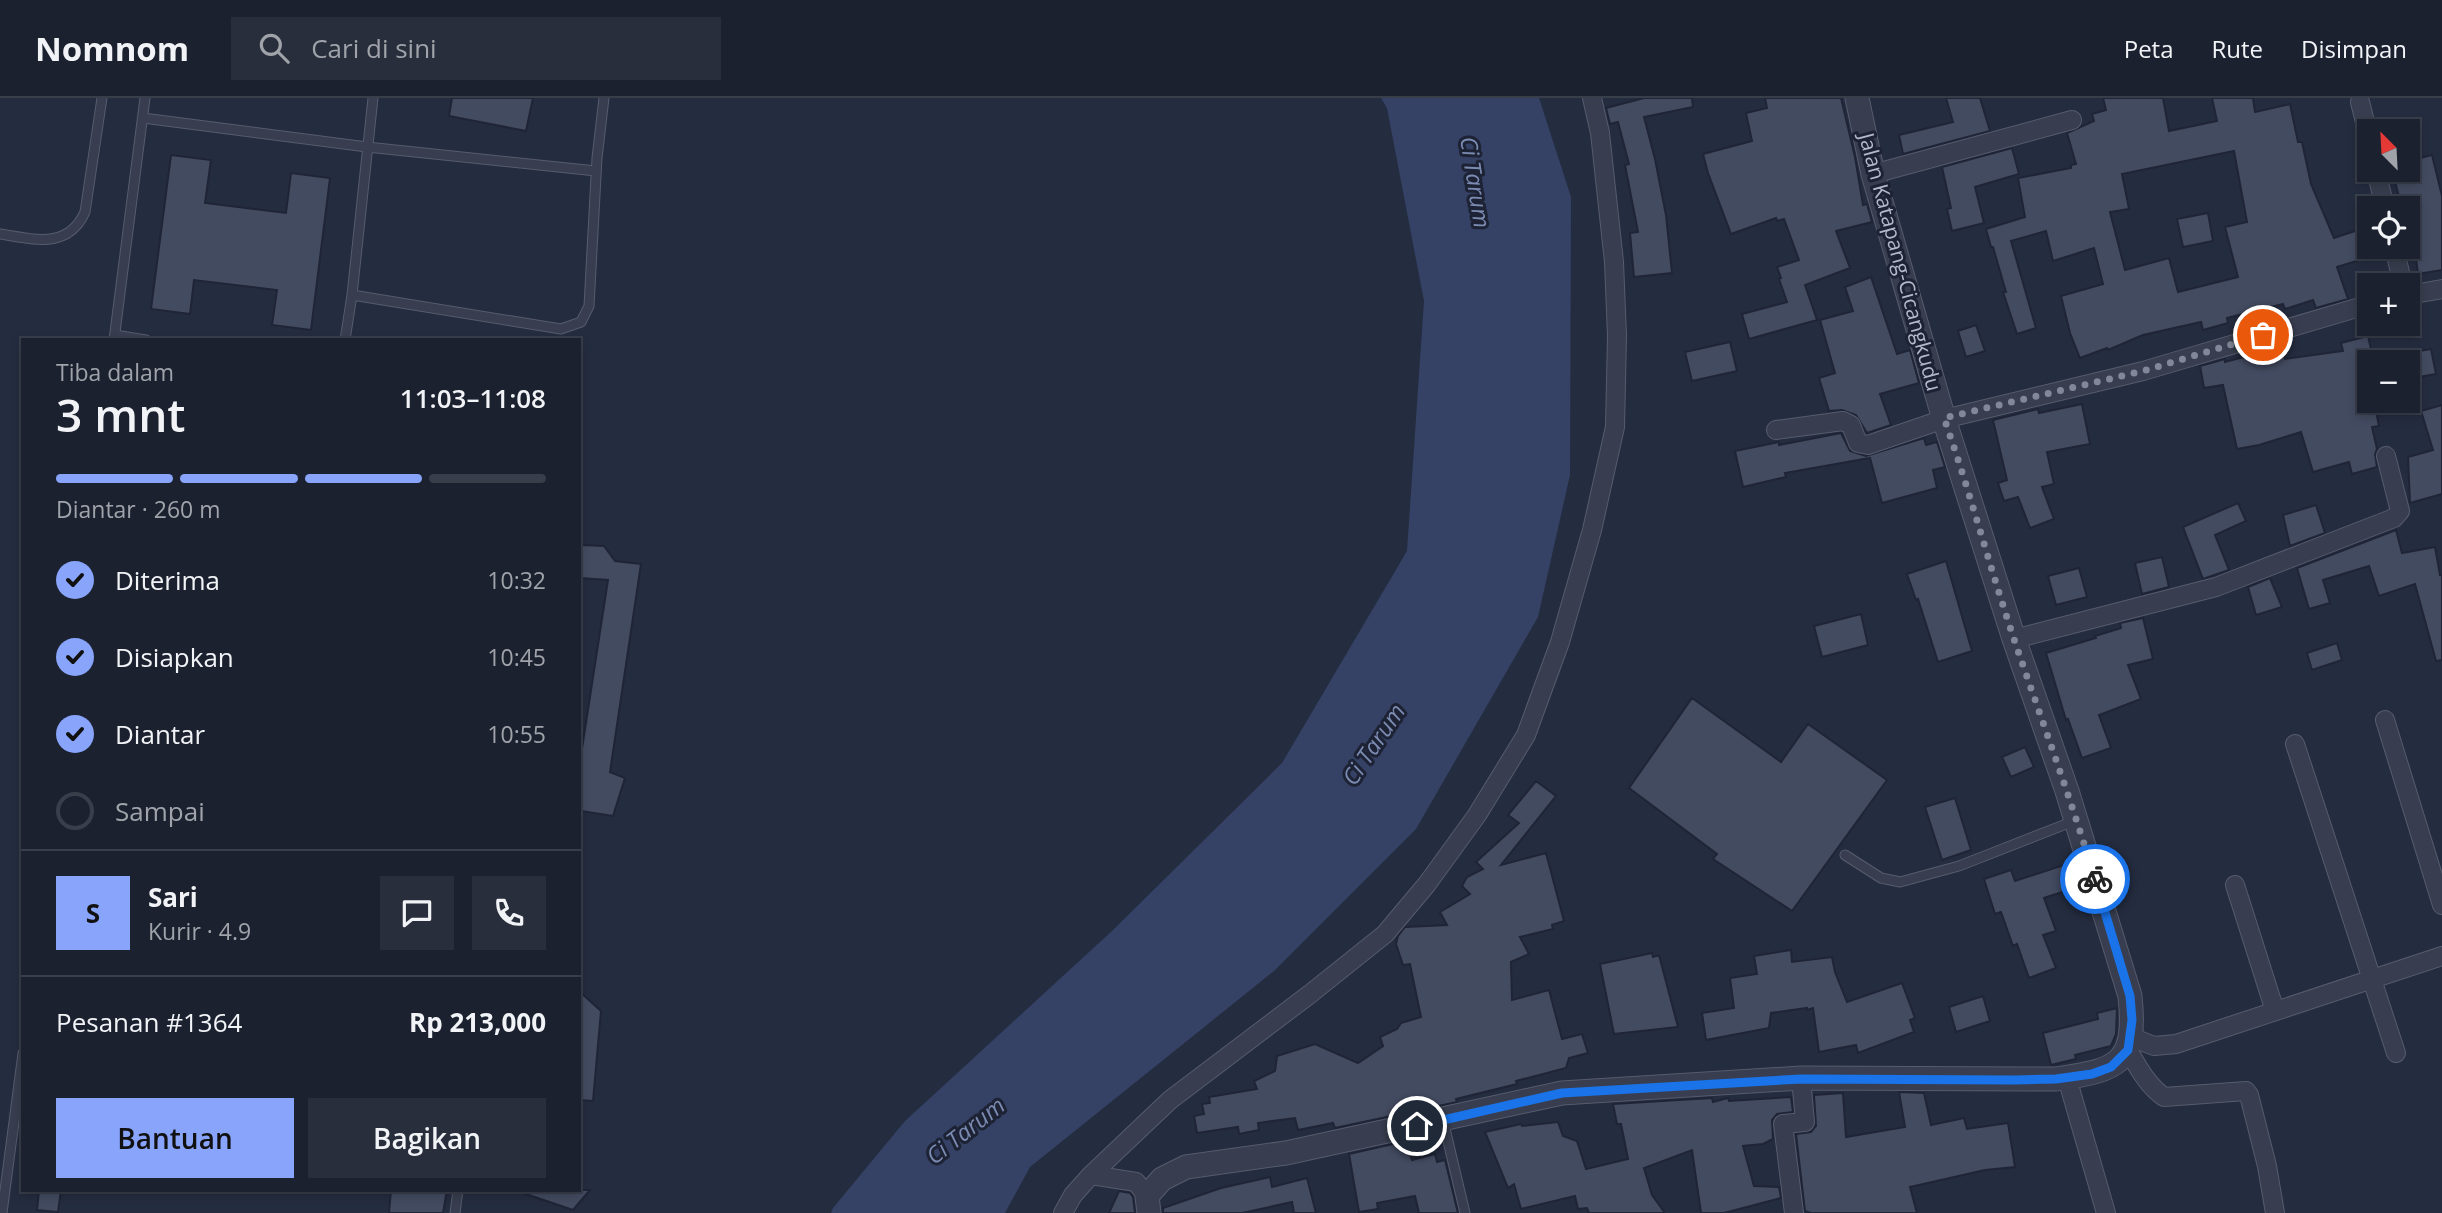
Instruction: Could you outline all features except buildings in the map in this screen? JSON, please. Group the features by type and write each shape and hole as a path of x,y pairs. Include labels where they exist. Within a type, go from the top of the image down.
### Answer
{"street":[{"path":"1063,1213 1073,1195 1091,1175 1170,1100 1311,995 1385,934 1427,884 1477,815 1525,736 1560,642 1592,530 1615,427 1617,336 1614,262 1600,133 1592,98"},
{"name":"Jalan Katapang-Cicangkudu","path":"1857,98 1873,174 1944,418 2130,996 2130,1044"},
{"path":"2360,102 2364,119"},
{"path":"1873,174 2072,120"},
{"path":"2420,293 2442,289"},
{"path":"1776,430 1843,421 1851,425 1858,443 1868,445 1944,418 2143,371 2357,308"},
{"path":"2014,639 2216,587 2394,518 2399,515 2400,510 2386,456"},
{"path":"2385,720 2442,905"},
{"path":"2295,744 2396,1053"},
{"path":"2235,885 2275,1011"},
{"path":"2130,1044 2176,1044 2442,956"},
{"path":"1148,1204 1162,1179 1186,1167 1286,1153 1562,1093 1801,1079 2067,1078 2092,1074 2111,1067 2130,1044"},
{"path":"2130,1044 2145,1078 2164,1097 2246,1091 2267,1166 2276,1213"},
{"path":"2067,1078 2106,1213"},
{"path":"1794,1213 1783,1124 1805,1122 1801,1079"},
{"path":"1091,1175 1136,1182 1148,1204"}],"lane":[{"path":"0,234 36,240 52,239 65,235 81,222 85,212 102,98"},
{"path":"114,337 145,98"},
{"path":"345,338 373,98"},
{"path":"352,295 561,329 581,322 589,306 596,170 604,98"},
{"path":"143,118 367,147 596,170"},
{"path":"1845,855 1881,878 1900,882 1959,866 2075,821"},
{"path":"2,1213 21,1068"},
{"path":"1443,1120 1465,1213"},
{"path":"455,1213 458,1192"}],"water":[{"name":"Ci Tarum","path":"1381,98 1539,98 1571,197 1570,475 1538,617 1416,829 1274,971 1030,1167 1005,1213 831,1213 905,1121 1112,931 1282,763 1407,551 1424,301 1387,108"}],"way so far":[{"path":"2095,879 2014,639 1944,418 2143,371 2263,335"}],"route":[{"path":"1417,1126 1562,1093 1801,1079 2015,1080 2056,1079 2092,1074 2111,1067 2128,1050 2132,1020 2130,996 2095,879"}]}
